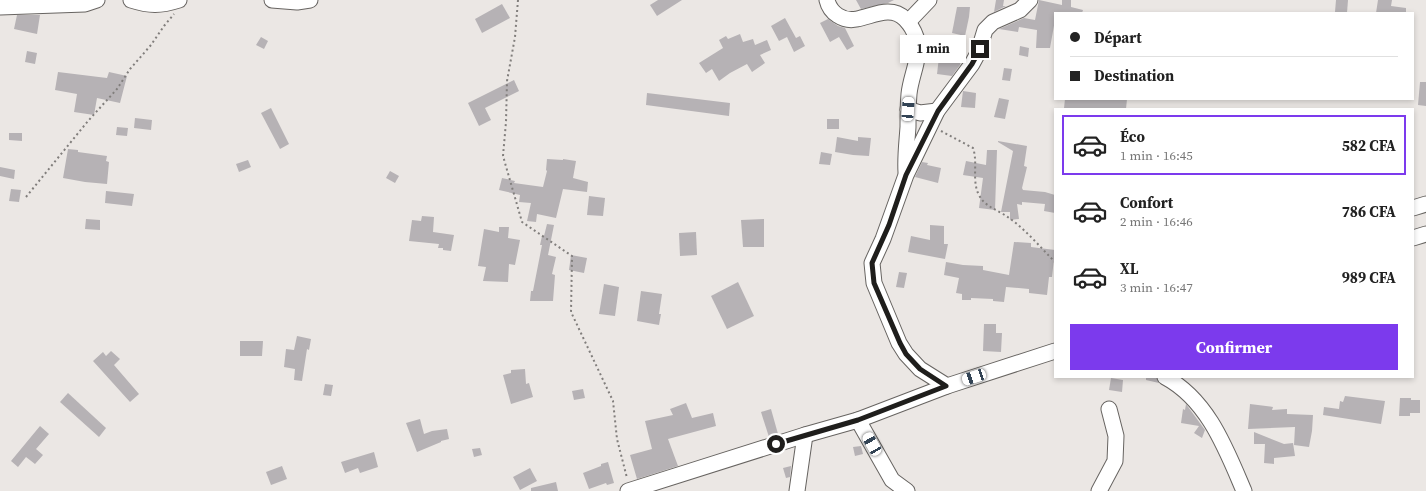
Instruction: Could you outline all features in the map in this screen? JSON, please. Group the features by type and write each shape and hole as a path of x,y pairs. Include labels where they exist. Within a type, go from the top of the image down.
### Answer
{"street":[{"path":"0,7 79,4 89,3 96,0"},
{"path":"131,0 151,5 168,3 178,5"},
{"path":"272,0 297,2 310,0"},
{"path":"827,0 829,8 832,12 844,18 856,19 877,13 891,12 899,14 908,22 916,36 919,50 910,85 906,175"},
{"path":"908,22 928,0"},
{"path":"946,386 920,369 906,354 874,283 872,267 873,259 883,239 906,175 938,111 972,64 980,49 984,32 993,22 1020,10 1030,0"},
{"path":"908,109 920,113 938,111"},
{"path":"1414,208 1426,204"},
{"path":"1414,238 1426,234"},
{"path":"629,491 805,435 858,420 946,386 1054,351"},
{"path":"1166,378 1178,386 1199,405 1210,421 1226,448 1244,491"},
{"path":"1099,491 1115,461 1116,436 1109,409"},
{"path":"858,420 892,480 907,491"},
{"path":"797,491 805,435"}],"path":[{"path":"518,0 515,37 507,81 503,156 522,222 572,256 571,312 613,401 617,439 629,491"},
{"path":"26,197 88,121 117,89 130,69 151,45 178,5"},
{"path":"931,126 973,148 976,165 976,187 984,204 1010,219 1054,261"}],"building":[{"path":"658,0 682,0 657,16 650,5"},
{"path":"856,0 894,0 888,3 861,9"},
{"path":"996,0 1004,0 1003,6 1006,6 994,12"},
{"path":"1039,0 1062,5 1062,0 1071,0 1071,7 1083,10 1082,12 1054,12 1054,26 1050,48 1036,48 1037,30 1019,27 1018,32 999,29 1024,18 1035,20"},
{"path":"1336,0 1348,0 1347,12 1335,12"},
{"path":"1378,0 1392,0 1391,6 1406,8 1406,12 1376,12"},
{"path":"502,4 510,18 482,33 475,19"},
{"path":"957,7 970,7 965,36 952,33"},
{"path":"17,15 40,15 37,34 14,29"},
{"path":"785,18 796,38 800,36 805,46 794,52 787,37 779,41 771,26"},
{"path":"828,19 838,26 845,28 854,46 847,50 839,37 830,42 820,23"},
{"path":"740,34 743,42 753,39 755,45 767,40 771,50 760,55 765,63 752,72 747,64 719,81 712,69 706,73 699,63 723,48 719,40 726,36 728,39"},
{"path":"261,37 268,41 264,49 256,45"},
{"path":"1020,46 1029,48 1028,57 1019,55"},
{"path":"27,51 37,53 35,64 25,62"},
{"path":"939,57 961,60 960,65 952,76 937,74"},
{"path":"1004,68 1012,69 1010,81 1002,80"},
{"path":"58,72 107,78 109,72 127,76 120,103 97,98 94,115 74,112 77,94 55,90"},
{"path":"514,80 519,91 485,108 491,120 479,126 468,103"},
{"path":"1420,82 1426,82 1426,106 1418,105"},
{"path":"963,91 976,93 975,108 961,107"},
{"path":"647,93 730,103 729,116 646,105"},
{"path":"999,98 1009,100 1005,119 994,117"},
{"path":"1065,100 1127,100 1126,108 1064,108"},
{"path":"271,108 289,144 280,149 261,113"},
{"path":"135,118 152,120 151,130 134,128"},
{"path":"827,119 839,119 839,129 827,129"},
{"path":"117,127 128,128 127,136 116,135"},
{"path":"9,133 22,133 22,141 9,140"},
{"path":"837,137 858,141 858,137 871,138 869,156 835,152"},
{"path":"998,142 1027,146 1024,166 1027,167 1022,188 1023,190 1045,192 1054,195 1054,213 1044,211 1045,204 1022,202 1022,205 1017,204 1019,219 1010,220 1010,212 1001,212 1013,151"},
{"path":"68,149 107,156 106,161 109,162 107,184 63,178"},
{"path":"987,150 997,150 995,210 979,208 983,178 963,175 966,161 986,165"},
{"path":"821,152 832,154 830,165 819,164"},
{"path":"547,159 576,161 573,178 588,182 587,192 563,189 556,218 537,214 536,222 527,221 531,203 519,202 520,195 499,190 502,178 515,181 514,183 543,187 547,171"},
{"path":"248,160 251,167 239,172 236,164"},
{"path":"922,162 928,163 927,165 941,168 938,183 915,177"},
{"path":"0,167 15,170 14,179 0,176"},
{"path":"390,171 399,176 395,183 386,178"},
{"path":"11,189 21,190 19,202 9,201"},
{"path":"106,191 134,194 132,206 105,203"},
{"path":"589,196 605,198 603,216 587,215"},
{"path":"422,216 434,217 433,232 454,235 451,251 438,248 439,244 409,241 412,220 421,221"},
{"path":"86,219 100,220 100,230 85,229"},
{"path":"764,219 764,247 743,247 741,220"},
{"path":"547,224 554,225 548,255 556,257 552,274 555,275 553,301 530,301 542,245 540,245"},
{"path":"930,225 944,226 944,244 948,244 945,259 908,252 911,236 930,240"},
{"path":"499,227 509,227 508,238 520,240 515,265 509,264 508,282 483,281 486,267 478,266 484,229 499,232"},
{"path":"696,232 697,255 680,256 679,233"},
{"path":"1014,242 1031,243 1031,247 1054,250 1052,277 1049,277 1047,295 1029,293 1029,289 1006,287 1004,302 993,301 993,299 971,298 971,300 962,300 962,294 956,293 959,278 944,275 946,262 983,266 983,270 1009,275"},
{"path":"571,255 587,258 584,273 569,270"},
{"path":"899,272 907,273 904,288 896,287"},
{"path":"738,282 754,316 727,329 711,296"},
{"path":"604,284 619,287 615,316 599,314"},
{"path":"641,291 662,294 659,325 637,321"},
{"path":"984,324 996,324 996,333 1002,333 1001,352 983,351"},
{"path":"297,336 311,339 309,350 307,349 302,381 294,380 295,369 284,367 286,349 294,350"},
{"path":"240,341 263,341 262,356 240,356"},
{"path":"111,351 120,359 114,365 139,394 130,402 93,361 103,352 106,356"},
{"path":"525,369 526,384 529,383 533,397 511,404 503,375 511,373 511,370"},
{"path":"1111,378 1123,380 1122,392 1109,390"},
{"path":"1146,378 1156,378 1159,383 1146,380"},
{"path":"325,384 333,385 331,396 323,395"},
{"path":"583,389 585,398 574,400 572,391"},
{"path":"68,393 106,428 99,437 60,402"},
{"path":"1345,396 1385,401 1381,424 1323,415 1324,407 1339,409 1340,401 1343,402"},
{"path":"1400,398 1420,400 1420,413 1410,413 1410,416 1399,416"},
{"path":"686,403 692,418 713,413 716,426 668,439 678,466 637,479 630,455 652,449 645,421 673,415 670,409"},
{"path":"1186,404 1205,430 1202,438 1194,433 1199,426 1181,423 1183,409 1185,410"},
{"path":"1250,404 1273,407 1272,410 1287,409 1287,414 1313,415 1309,447 1294,445 1295,427 1248,429"},
{"path":"771,409 778,434 769,437 761,412"},
{"path":"420,419 424,434 432,431 447,429 449,439 417,452 406,423"},
{"path":"40,426 49,434 36,449 43,455 35,464 26,457 18,467 11,461"},
{"path":"1254,432 1284,444 1293,443 1295,456 1274,458 1274,464 1264,463 1265,444 1254,444"},
{"path":"861,446 863,454 855,456 853,447"},
{"path":"480,448 482,455 474,457 472,449"},
{"path":"374,452 378,467 360,473 358,468 345,473 341,462"},
{"path":"608,462 614,483 607,485 606,483 589,489 583,473"},
{"path":"282,466 287,479 271,485 266,472"},
{"path":"791,466 790,477 786,478 783,468"},
{"path":"530,468 537,481 520,490 513,477"},
{"path":"556,482 558,491 531,491 531,488"}],"route":[{"path":"776,444 858,420 946,386 920,369 906,354 888,317 874,283 872,263 889,225 906,175 938,111 972,64 980,49"}]}
